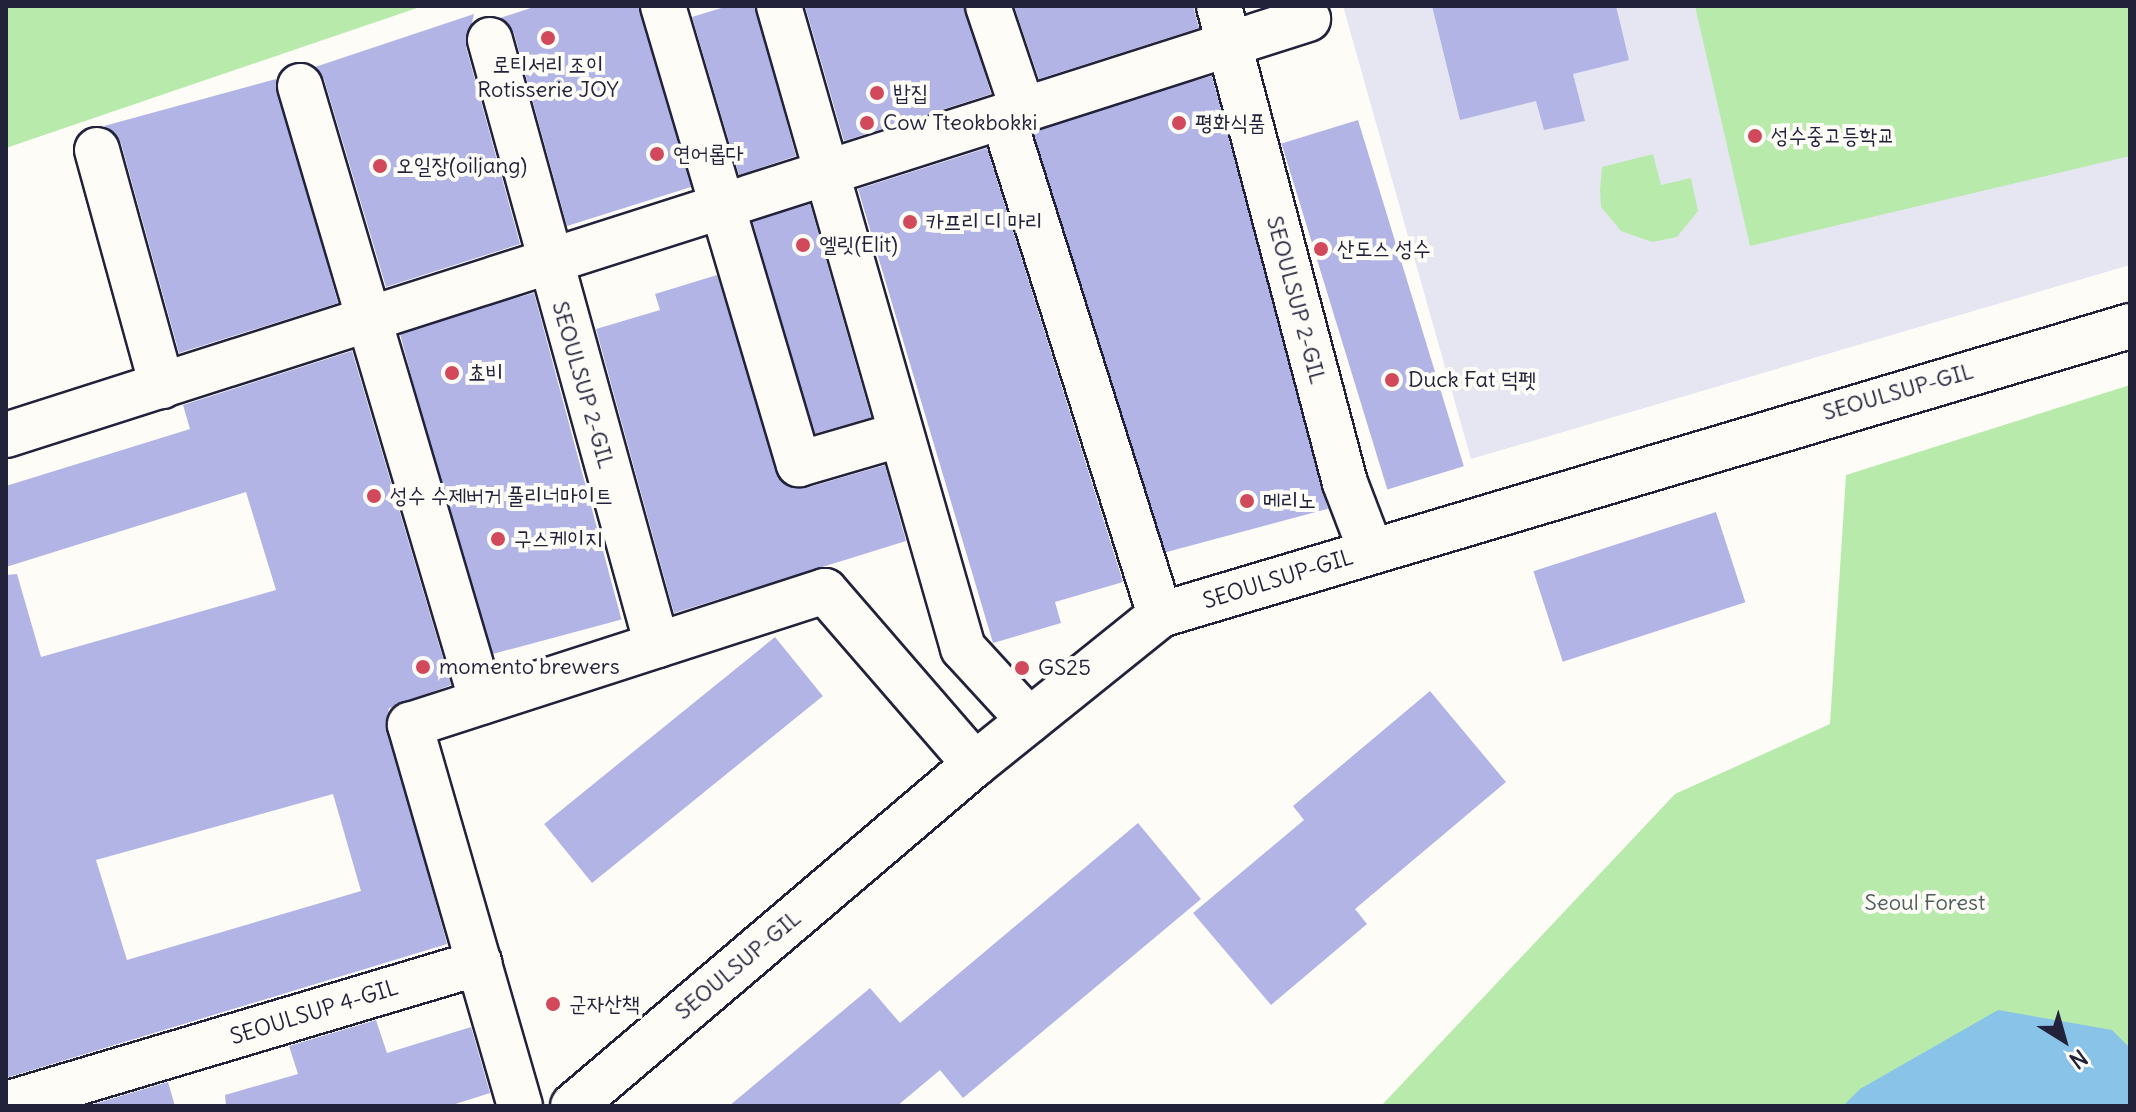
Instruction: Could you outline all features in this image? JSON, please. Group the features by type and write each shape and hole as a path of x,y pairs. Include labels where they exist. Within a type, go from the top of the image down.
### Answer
{"street":[{"path":"663,6 726,206 799,464 899,435"},
{"path":"779,6 899,435 963,648 1029,720"},
{"path":"988,6 1013,113 1160,615"},
{"path":"6,435 1013,113 1224,26 1308,19"},
{"name":"SEOULSUP 2-GIL","path":"1224,26 1345,483 1371,551"},
{"name":"SEOULSUP 2-GIL","path":"490,40 548,262 657,645"},
{"path":"300,86 482,702"},
{"path":"97,150 162,386"},
{"name":"SEOULSUP-GIL","path":"573,1106 975,764 1160,615 2130,326"},
{"path":"520,1106 410,725 825,591 975,764"},
{"name":"SEOULSUP 4-GIL","path":"6,1104 479,963"}],"shaded area":[{"name":"성수중고등학교","path":"1343,6 2130,6 2130,265 1471,459"}],"green space":[{"path":"6,6 423,6 6,148"},
{"path":"1695,6 2130,6 2130,156 1750,246"},
{"path":"1653,154 1661,185 1691,178 1698,211 1677,237 1652,242 1621,231 1601,207 1600,190 1602,167"},
{"name":"Seoul Forest","path":"2130,385 2130,1106 1381,1106 1675,794 1830,724 1846,475"}],"water":[{"path":"1998,1010 2112,1030 2130,1048 2130,1106 1843,1106 1860,1089"}],"building":[{"path":"537,6 639,6 691,187 567,226 514,33 500,18"},
{"path":"728,6 755,6 796,156 739,175 692,17"},
{"path":"805,6 964,6 991,94 844,141"},
{"path":"1014,6 1193,6 1199,28 1039,79"},
{"path":"1432,6 1616,6 1629,60 1573,74 1585,121 1544,130 1536,101 1460,120"},
{"path":"474,14 466,47 520,244 386,287 324,79 315,67"},
{"path":"1212,76 1328,509 1147,557 1031,124"},
{"path":"276,79 338,303 179,353 121,143 104,126"},
{"path":"1358,120 1464,466 1387,490 1281,143"},
{"path":"987,148 1123,582 1055,602 1061,623 993,643 858,189"},
{"path":"810,204 871,417 814,434 752,221"},
{"path":"717,275 781,482 806,488 885,465 906,541 674,613 596,329 660,310 655,294"},
{"path":"534,293 621,619 486,656 399,329"},
{"path":"352,351 451,685 389,708 386,720 447,944 6,1078 6,575 17,574 41,657 276,590 246,492 6,567 6,486 190,429 183,405","holes":["333,794 361,891 127,960 96,860"]},
{"path":"1716,512 1745,602 1563,662 1533,571"},
{"path":"775,637 823,696 592,883 544,824"},
{"path":"1430,691 1506,782 1355,909 1367,924 1271,1005 1193,913 1304,820 1293,806"},
{"path":"1138,823 1201,899 963,1098 940,1070 897,1106 729,1106 870,988 900,1023"},
{"path":"376,1020 387,1053 471,1027 490,1093 449,1106 226,1106 225,1095 298,1074 289,1046"},
{"path":"168,1082 175,1106 87,1106"}],"place":[{"name":"로티서리 조이 Rotisserie JOY","path":"548,38"},
{"name":"밥집","path":"877,93"},
{"name":"Cow Tteokbokki","path":"867,123"},
{"name":"평화식품","path":"1179,123"},
{"name":"성수중고등학교","path":"1755,136"},
{"name":"연어롭다","path":"657,154"},
{"name":"오일장(oiljang)","path":"380,166"},
{"name":"카프리 디 마리","path":"910,222"},
{"name":"엘릿(Elit)","path":"803,245"},
{"name":"산도스 성수","path":"1321,249"},
{"name":"쵸비","path":"452,373"},
{"name":"Duck Fat 덕펫","path":"1392,380"},
{"name":"성수 수제버거 풀리너마이트","path":"374,496"},
{"name":"메리노","path":"1247,501"},
{"name":"구스케이지","path":"498,539"},
{"name":"momento brewers","path":"423,667"},
{"name":"GS25","path":"1022,668"},
{"name":"군자산책","path":"553,1004"}]}
